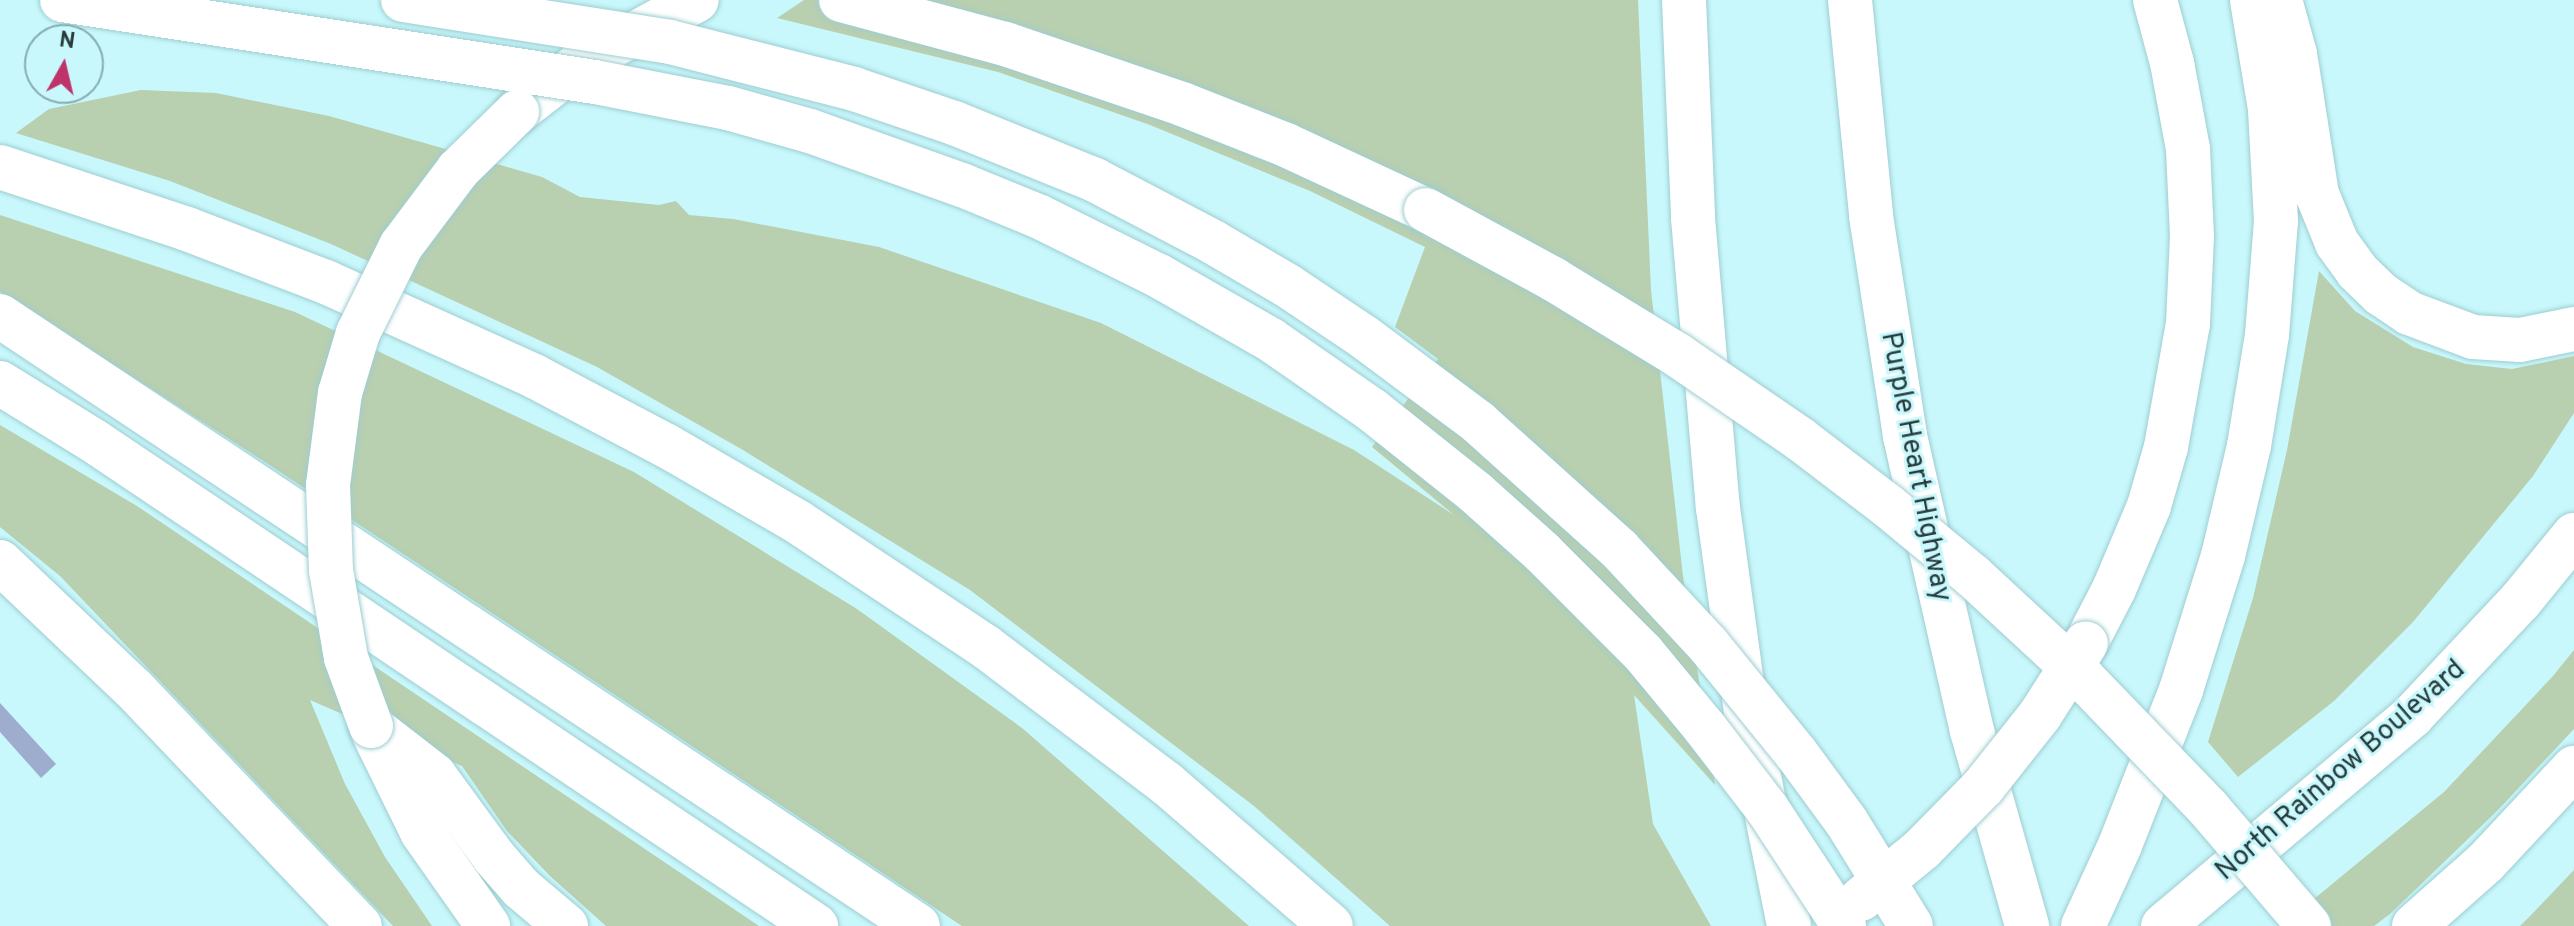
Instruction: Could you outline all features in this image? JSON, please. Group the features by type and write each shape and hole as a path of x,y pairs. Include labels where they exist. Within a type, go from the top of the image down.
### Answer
{"main road":[{"path":"62,0 595,82 728,108 810,131 962,185 1040,217 1159,276 1271,340 1372,410 1475,492 1564,573 1643,653 1736,768 1768,810 1844,926"},
{"path":"403,0 670,42 759,62 867,93 979,133 1095,180 1213,242 1288,286 1364,337 1478,422 1553,485 1619,549 1680,612 1778,730 1846,821 1911,926"},
{"path":"488,926 422,832 371,726 346,658 330,555 328,485 340,393 358,333 401,246 458,170 517,112 579,64 697,0"},
{"path":"841,0 1042,55 1182,104 1286,145 1426,210 1563,285 1679,356 1800,439 1908,522 2029,625 2115,710 2235,837 2309,926"},
{"path":"1684,0 1693,218 1718,508 1746,712 1789,926"},
{"name":"Purple Heart Highway","path":"1850,0 1871,216 1905,436 1968,717 2027,926"},
{"path":"1823,926 1899,869 1963,809 2040,715 2086,643 2120,575 2149,506 2171,426 2188,324 2192,237 2188,149 2178,90 2155,0"},
{"path":"2083,926 2141,794 2181,690 2221,566 2242,483 2261,373 2274,259 2275,183 2265,71 2252,0"},
{"path":"2280,0 2295,54 2317,194 2337,243 2357,271 2381,294 2409,313 2465,335 2520,340 2574,329"},
{"path":"0,167 244,250 396,312 547,383 733,483 861,562 1047,691 1212,821 1331,926"},
{"path":"0,316 918,926"},
{"path":"0,383 94,441 816,926"},
{"name":"North Rainbow Boulevard","path":"2166,924 2412,716 2513,610 2574,535"},
{"path":"0,562 133,688 360,926"},
{"path":"371,726 434,775 494,857 521,888 566,926"},
{"path":"2414,926 2486,862 2574,768"}],"green space":[{"path":"804,0 1638,0 1651,290 1683,576 1715,785 1634,695 1653,824 1711,926 1390,926 1254,806 970,590 743,450 597,367 331,244 170,181 16,133 49,109 73,104 104,104 104,98 141,90 216,93 329,116 421,142 542,177 580,197 659,205 676,201 689,215 733,219 879,247 1101,323 1354,450 1454,515 1372,447 1438,359 1395,327 1425,247 1310,191 1150,125 998,72 777,18"},
{"path":"0,215 295,312 634,472 857,609 1022,728 1249,926 962,926 265,462 0,292"},
{"path":"2319,271 2355,311 2413,347 2466,364 2512,369 2574,356 2574,413 2533,476 2413,622 2334,701 2238,777 2208,742 2253,598 2287,450"},
{"path":"0,425 137,506 759,926 606,926 550,876 507,831 462,766 310,700 345,784 385,857 432,926 393,926 60,576 0,527"},
{"path":"2574,650 2574,729 2497,811 2390,914 2374,926 2281,926 2444,792"},
{"path":"2574,870 2574,926 2520,926 2534,912"}],"water":[{"path":"0,703 56,764 41,778 0,732"}]}
